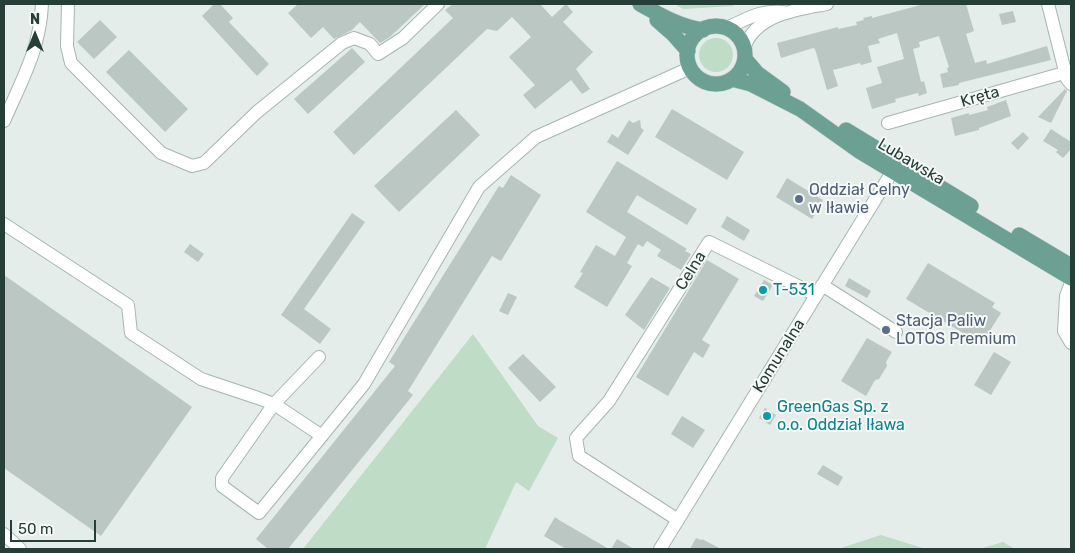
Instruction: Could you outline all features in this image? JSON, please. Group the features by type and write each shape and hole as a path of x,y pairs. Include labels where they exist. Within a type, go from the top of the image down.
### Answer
{"main road":[{"path":"639,4 680,25 703,30"},
{"path":"639,4 673,34 688,51"},
{"path":"710,27 726,28 738,36 744,54 740,71 732,79 724,83 708,83 695,75 690,68 688,51 693,39 703,30 710,27"},
{"name":"Lubawska","path":"744,54 757,73 790,97 1071,278"},
{"name":"Lubawska","path":"732,79 751,84 800,109 859,151 895,166 1071,266"}],"street":[{"path":"4,121 36,48 41,25 42,4"},
{"path":"68,4 67,46 71,63 161,153 192,166 204,163 257,112 342,43 354,38 370,44 378,54 403,38 438,4"},
{"path":"744,54 748,38 755,29 763,24 786,13 827,4"},
{"path":"1048,4 1069,76"},
{"path":"726,28 756,14 769,11 786,13"},
{"path":"318,357 274,404 222,478 222,486 259,513 364,384 479,187 536,137 690,68"},
{"name":"Kręta","path":"888,123 1069,76"},
{"name":"Komunalna","path":"660,549 895,166"},
{"path":"4,224 128,305 131,333 201,379 274,404 322,436"},
{"name":"Celna","path":"678,520 580,456 576,438 609,401 709,242 819,290"},
{"path":"1071,283 1066,296 1064,331 1071,344"},
{"path":"819,290 896,332"},
{"path":"4,534 20,549"}],"green space":[{"path":"675,4 731,4 734,6 683,9"},
{"path":"716,38 728,43 733,55 728,67 716,72 704,67 699,55 704,43"},
{"path":"473,334 538,426 558,438 529,491 516,482 485,549 303,549"},
{"path":"881,535 926,549 838,549"},
{"path":"1003,542 1015,549 979,549"}],"building":[{"path":"214,4 220,4 233,18 229,22 269,64 257,76 202,16"},
{"path":"298,4 425,4 390,37 380,43 360,22 352,30 334,39 323,27 311,38 288,13"},
{"path":"453,4 540,4 552,17 566,4 573,12 563,22 593,52 576,69 590,89 582,94 571,80 535,109 523,95 535,85 509,57 531,37 512,17 497,31 487,29 354,155 333,132 453,18 445,10"},
{"path":"924,4 966,4 974,31 966,34 975,63 986,60 987,64 1047,46 1051,60 943,88 940,74 948,72 947,68 949,67 939,36 919,42 920,47 913,49 921,82 924,81 927,93 919,96 918,93 895,99 896,102 872,109 866,88 882,83 877,67 904,59 897,33 878,39 880,43 868,46 872,62 833,70 838,86 827,90 815,49 781,58 777,43 838,27 838,29 857,25 856,22 864,20 863,18 872,16 872,18"},
{"path":"1013,11 1016,22 1002,25 999,14"},
{"path":"100,20 117,37 94,59 77,42"},
{"path":"352,48 365,62 308,114 294,99"},
{"path":"129,50 188,109 165,132 106,72"},
{"path":"1065,89 1067,91 1051,123 1038,117"},
{"path":"1006,100 1011,116 979,128 979,130 955,136 951,118 988,110 987,107"},
{"path":"672,109 744,152 727,180 655,137"},
{"path":"456,110 480,135 399,212 374,186"},
{"path":"629,120 633,123 640,120 641,128 644,130 628,155 607,142 612,134 618,138"},
{"path":"1051,129 1071,142 1071,149 1063,158 1056,152 1058,150 1043,141"},
{"path":"1023,132 1029,138 1018,150 1011,143"},
{"path":"617,161 697,209 687,225 637,195 627,212 687,249 685,251 691,254 681,270 657,256 661,250 647,241 643,247 638,244 627,263 632,266 607,307 574,287 583,273 580,272 596,245 615,256 626,237 586,212"},
{"path":"511,175 541,195 501,261 492,256 408,391 413,395 288,549 268,549 256,539 395,366 389,362 499,186 503,188"},
{"name":"Oddział Celny w Iławie","path":"787,178 823,200 812,219 776,197"},
{"path":"352,213 365,222 304,309 331,329 320,344 281,315"},
{"path":"727,216 750,230 744,241 721,227"},
{"path":"190,244 204,254 198,262 184,252"},
{"path":"707,260 739,279 702,340 710,345 703,358 694,352 668,396 636,377"},
{"path":"928,263 995,303 992,307 1001,313 984,340 976,335 973,339 906,299"},
{"path":"4,275 192,407 101,536 4,468"},
{"path":"651,277 670,288 644,330 625,315"},
{"path":"849,278 871,291 867,298 845,286"},
{"name":"T-531","path":"764,280 773,285 763,301 754,296"},
{"path":"508,293 517,297 508,315 499,311"},
{"path":"867,338 892,352 886,362 887,366 879,379 875,380 866,396 841,381"},
{"path":"994,352 1011,362 991,395 974,385"},
{"path":"523,354 556,387 540,402 508,368"},
{"name":"GreenGas Sp. z o.o. Oddział Iława","path":"765,408 776,415 770,425 759,418"},
{"path":"682,416 705,430 693,448 671,434"},
{"path":"823,465 843,477 838,486 817,474"},
{"path":"555,517 609,549 566,549 544,536"},
{"path":"696,538 702,539 721,549 690,549"},
{"path":"617,539 634,549 611,549"}],"place":[{"name":"Oddział Celny w Iławie","path":"799,199"},
{"name":"T-531","path":"763,290"},
{"name":"Stacja Paliw LOTOS Premium","path":"886,330"},
{"name":"GreenGas Sp. z o.o. Oddział Iława","path":"767,416"}]}
